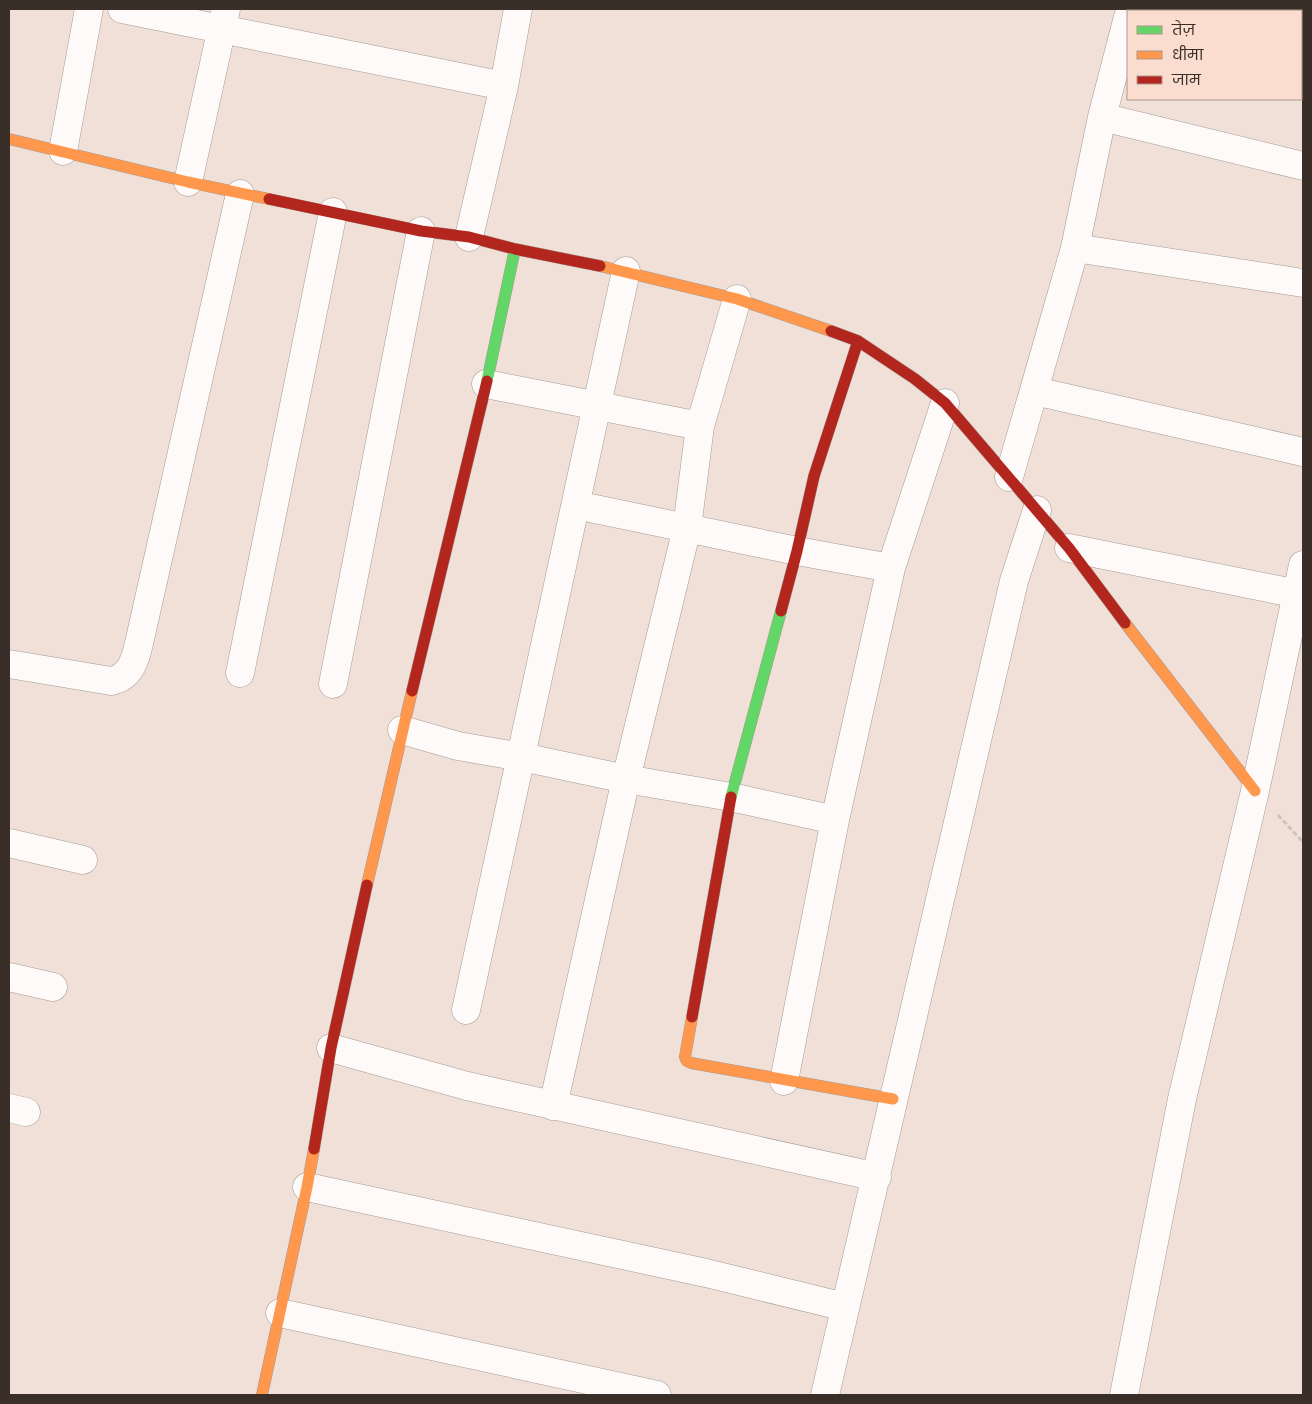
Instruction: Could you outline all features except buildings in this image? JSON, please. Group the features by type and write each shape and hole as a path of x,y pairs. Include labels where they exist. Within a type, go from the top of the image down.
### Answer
{"street":[{"path":"63,151 89,9"},
{"path":"122,9 224,19 504,86"},
{"path":"470,237 504,86 518,9"},
{"path":"188,182 224,19"},
{"path":"1009,477 1075,248 1102,117 1127,21"},
{"path":"1102,117 1303,166"},
{"path":"9,139 240,194 421,231 470,237 514,249 626,271 738,299 858,341 915,379 945,403 1069,548 1164,675 1255,791"},
{"path":"9,664 112,681 120,679 125,675 136,656 240,194"},
{"path":"240,673 333,212"},
{"path":"333,684 421,231"},
{"path":"1075,248 1303,283"},
{"path":"262,1395 307,1187 331,1048 402,730 486,384 514,249"},
{"path":"466,1010 626,271"},
{"path":"552,1106 626,779 688,528 700,426 738,299"},
{"path":"858,341 814,476 797,551 731,797 685,1057 686,1061 691,1063 893,1099"},
{"path":"486,384 700,426"},
{"path":"1035,391 1303,452"},
{"path":"784,1080 835,820 891,568 945,403"},
{"path":"576,505 797,551 891,568"},
{"path":"825,1395 1014,581 1037,510"},
{"path":"1069,548 1298,594"},
{"path":"1124,1395 1184,1090 1255,791 1303,565"},
{"path":"402,730 458,746 522,757 626,779 731,797 835,820"},
{"path":"9,843 83,860"},
{"path":"9,977 53,986"},
{"path":"331,1048 467,1086 876,1177"},
{"path":"307,1187 706,1272 845,1307"},
{"path":"280,1313 658,1395"}],"traffic: fast":[{"path":"487,381 515,249"},
{"path":"731,797 781,611"}],"traffic: slow":[{"path":"9,139 188,182 269,199"},
{"path":"600,266 737,299 831,331"},
{"path":"1125,623 1255,791"},
{"path":"367,885 412,691"},
{"path":"692,1017 685,1057 691,1063 893,1099"},
{"path":"262,1395 314,1149"}],"traffic: jam":[{"path":"269,199 421,231 469,237 515,249 600,266"},
{"path":"831,331 858,341 915,379 945,403 1069,548 1125,623"},
{"path":"781,611 814,476 858,341"},
{"path":"412,691 487,381"},
{"path":"692,1017 731,797"},
{"path":"314,1149 331,1048 367,885"}]}
